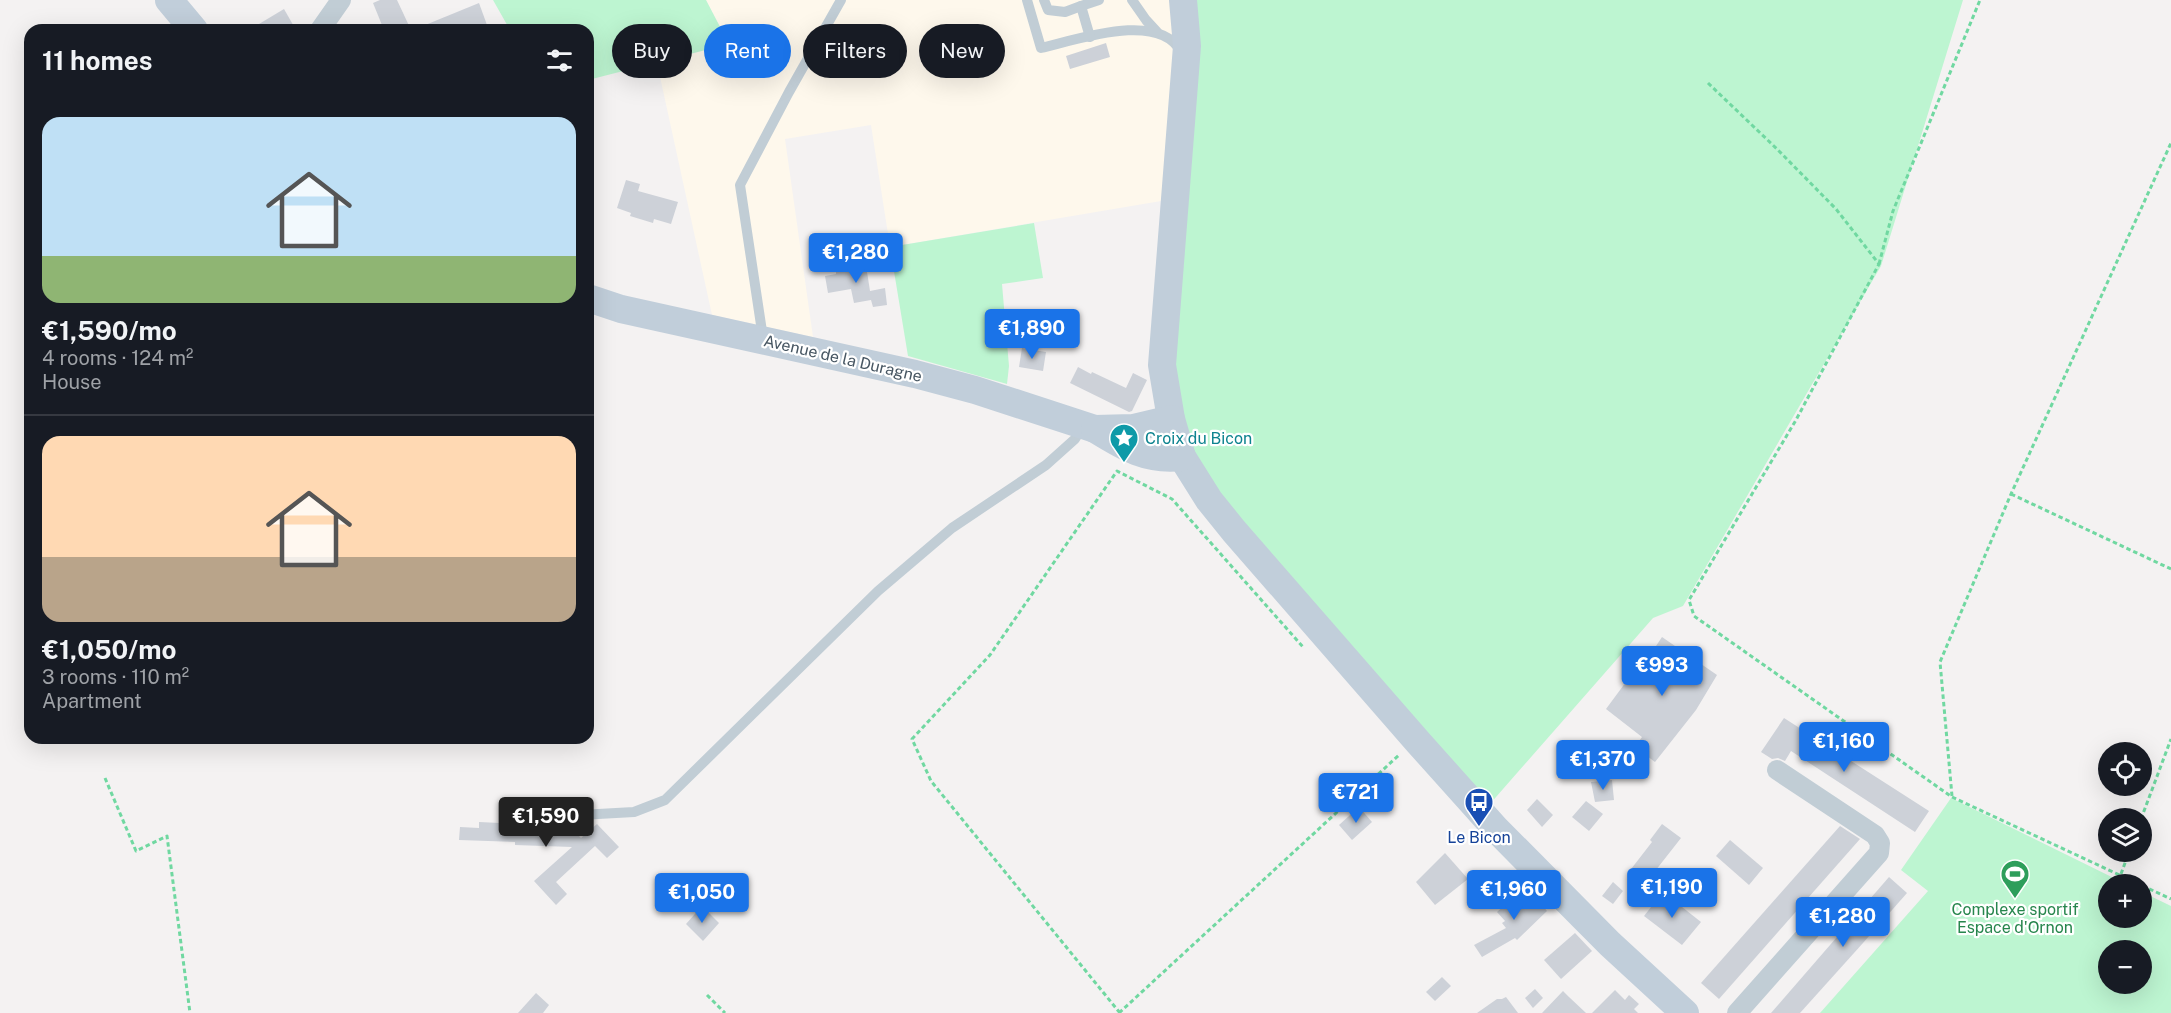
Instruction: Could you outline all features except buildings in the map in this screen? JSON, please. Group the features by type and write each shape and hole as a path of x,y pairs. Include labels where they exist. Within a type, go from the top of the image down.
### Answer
{"main road":[{"path":"169,0 189,24"},
{"path":"1183,0 1186,49"},
{"path":"1187,0 1186,49 1162,365 1182,456 1209,500 1234,531 1466,796 1568,902 1685,1013"},
{"name":"Avenue de la Duragne","path":"594,300 621,309 955,384 1089,428 1129,450 1167,458 1182,456"},
{"name":"Avenue de la Duragne","path":"1089,428 1133,428 1172,418"}],"street":[{"path":"324,24 341,0"},
{"path":"1737,1013 1879,853 1880,843 1875,835 1777,770"}],"lane":[{"path":"763,341 740,185 841,0"},
{"path":"1028,0 1041,48 1122,29 1157,32"},
{"path":"1044,0 1048,10 1081,3"},
{"path":"1056,0 1081,3"},
{"path":"1132,0 1157,32 1186,49"},
{"path":"1081,3 1090,37"},
{"path":"580,815 634,812 665,800 878,591 952,528 1046,465 1089,428"}],"path":[{"path":"1980,0 1893,211 1879,264 1797,420 1689,600 1694,616 1952,797 2121,874 2125,862"},
{"path":"1708,82 1836,209 1879,264"},
{"path":"1952,797 1940,662 2011,494 2171,142"},
{"path":"1305,649 1172,500 1117,471 990,655 912,739 931,781 1119,1013 1399,755"},
{"path":"2011,494 2171,569"},
{"path":"2145,808 2171,739"},
{"path":"105,778 136,850 167,836 190,1013"},
{"path":"2152,890 2171,899"},
{"path":"707,995 725,1013"}],"shaded area":[{"path":"706,0 1172,0 1174,53 1167,200 890,247 871,125 785,139 813,337 712,315 660,78 692,78 692,54 704,51 704,78 791,78 791,24 719,24"}],"green space":[{"path":"493,0 706,0 719,24 704,24 704,50 692,53 692,24 612,24 612,74 594,78 594,24 507,24"},
{"path":"1183,0 1963,0 1881,266 1683,606 1653,618 1482,813 1234,531 1171,418"},
{"path":"1034,223 1043,278 1002,284 1009,366 1007,384 908,356 890,247"},
{"name":"Complexe sportif Espace d'Ornon","path":"1951,798 2106,874 2098,874 2098,928 2152,928 2152,897 2171,906 2171,1013 1820,1013 1928,891 1901,870"}],"place":[{"name":"Croix du Bicon","path":"1124,464"},
{"name":"Le Bicon","path":"1479,828"},
{"name":"Complexe sportif Espace d'Ornon","path":"2015,900"}]}
